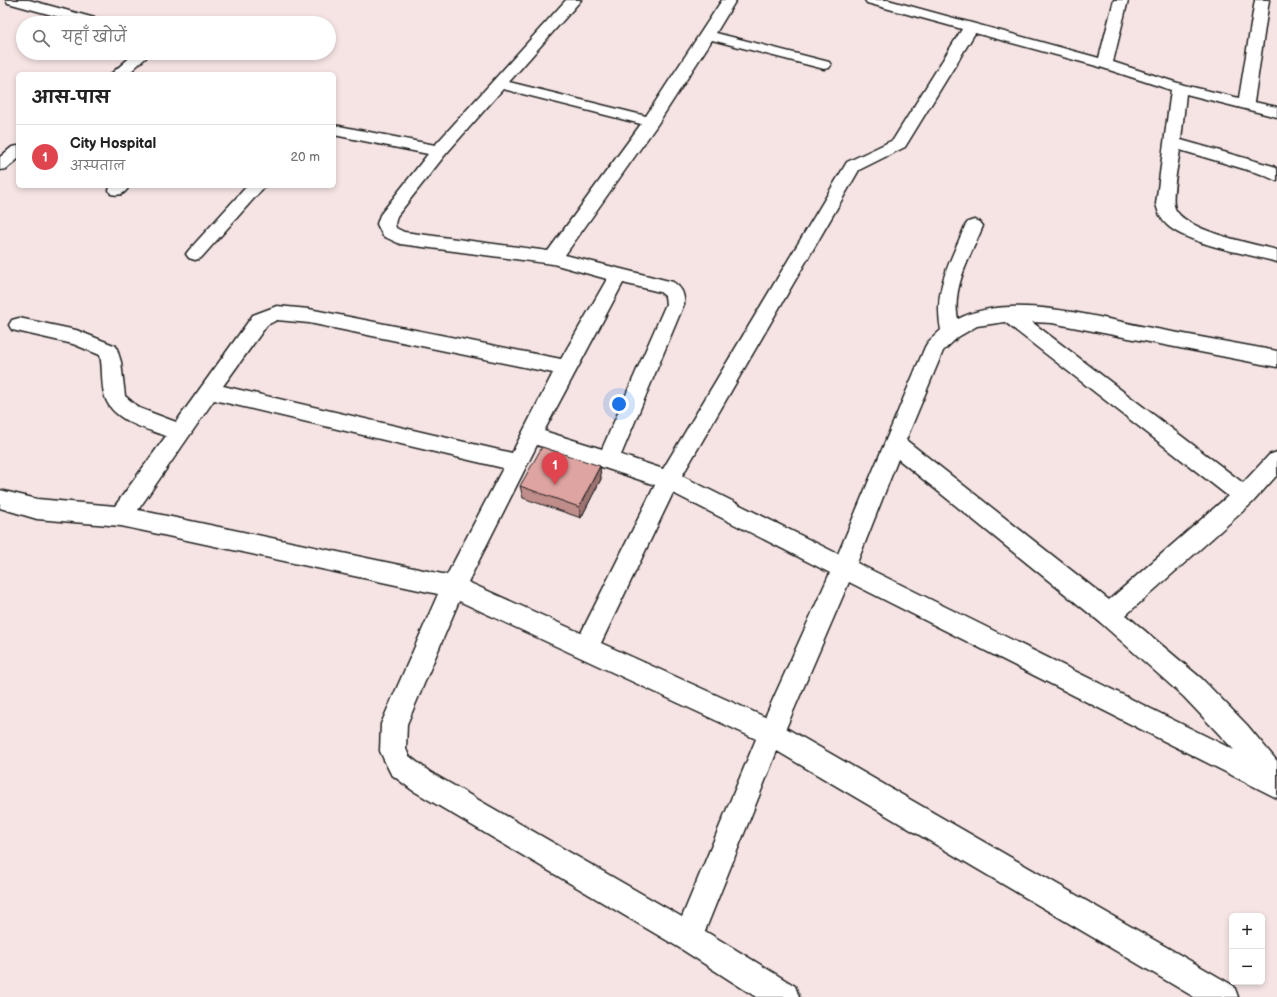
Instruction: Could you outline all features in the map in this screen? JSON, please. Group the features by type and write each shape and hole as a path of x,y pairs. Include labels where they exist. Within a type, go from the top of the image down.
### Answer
{"street":[{"path":"0,5 8,0"},
{"path":"13,0 71,16"},
{"path":"574,0 501,84 439,151 389,215 386,224 389,232 400,238 553,258 618,274 672,290 675,297 675,304 608,460"},
{"path":"553,258 651,122 729,0"},
{"path":"872,0 1105,64 1179,88 1277,112"},
{"path":"1105,64 1120,0"},
{"path":"1246,105 1262,0"},
{"path":"586,648 668,480 853,166 890,150 899,143 971,27"},
{"path":"708,35 824,65"},
{"path":"121,72 136,60"},
{"path":"501,84 651,122"},
{"path":"1179,88 1165,204 1167,214 1174,222 1194,232 1277,256"},
{"path":"336,130 439,151"},
{"path":"1173,143 1267,170 1277,176"},
{"path":"0,164 16,152"},
{"path":"195,254 255,188"},
{"path":"950,332 947,314 949,287 974,226"},
{"path":"618,274 566,368 453,587 394,724 393,751 400,765 421,781 688,937 784,997"},
{"path":"121,516 260,320 268,314 281,312 309,316 566,368"},
{"path":"1008,314 1244,496"},
{"path":"688,937 771,733 844,568 894,443 935,347 950,332 973,320 1008,314 1052,316 1277,359"},
{"path":"19,325 69,335 96,344 109,351 113,364 114,397 123,408 140,417 180,432"},
{"path":"209,391 518,463"},
{"path":"531,435 668,480 1277,785"},
{"path":"894,443 1109,615 1193,688 1238,734 1277,782"},
{"path":"1109,615 1244,496 1277,461"},
{"path":"0,499 37,509 121,516 453,587 771,733 1223,997"}],"building":[{"path":"542,447 600,466 579,507 520,486"}],"place":[{"name":"City Hospital","path":"555,485"}]}
